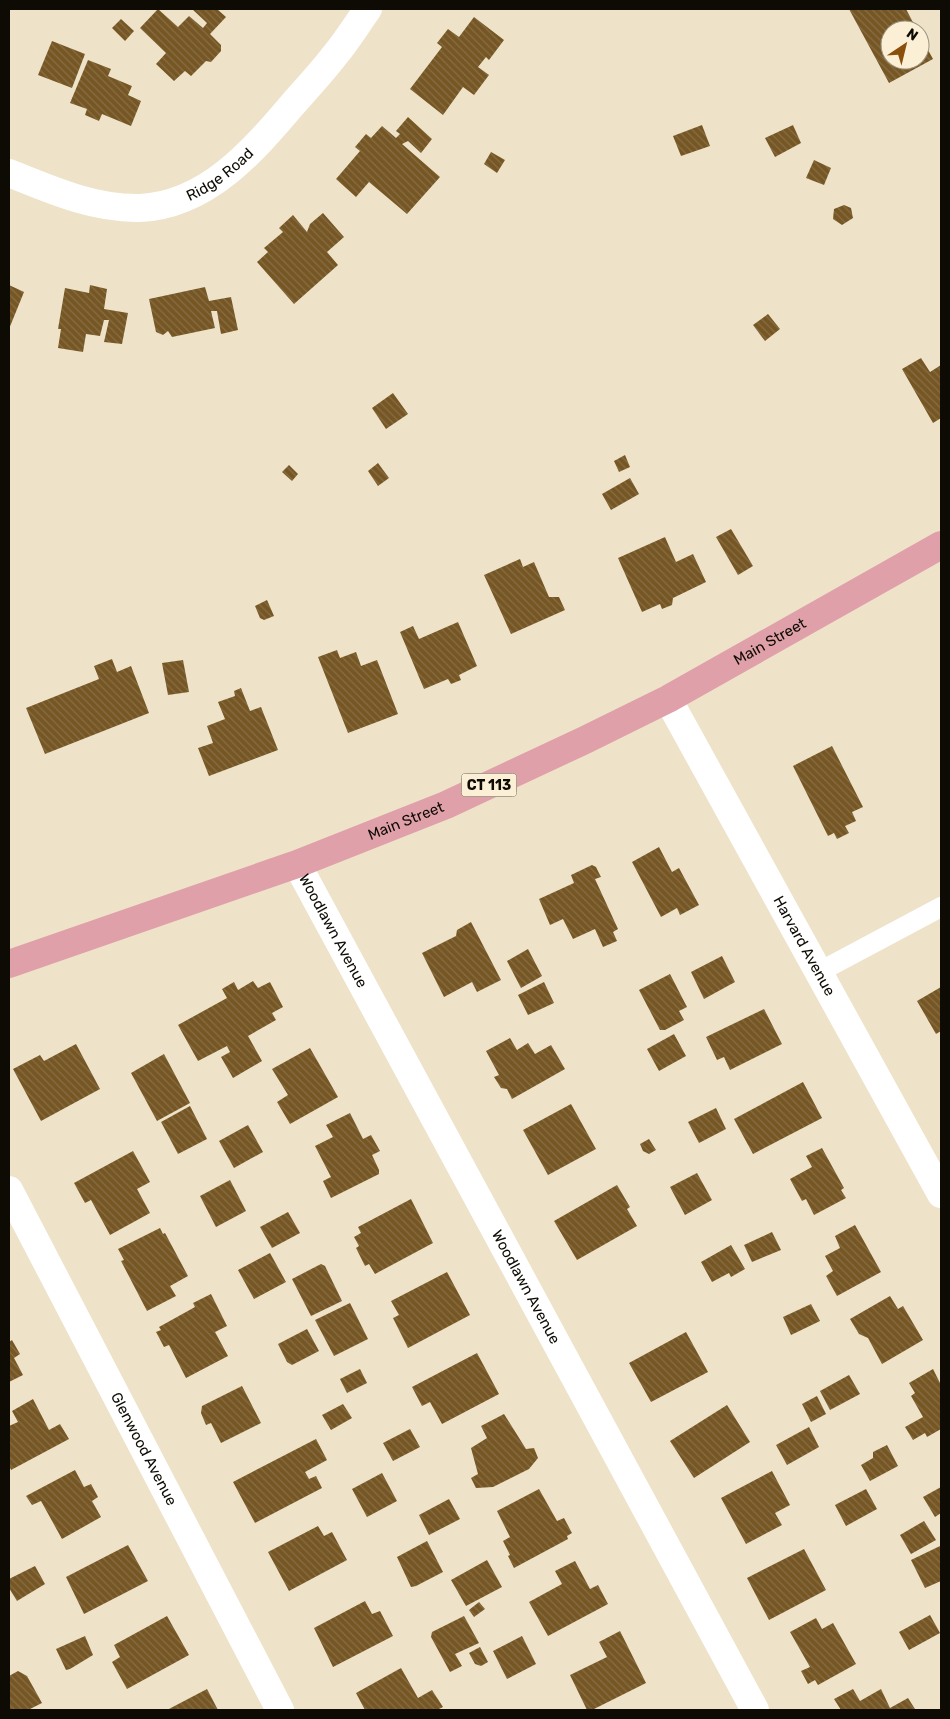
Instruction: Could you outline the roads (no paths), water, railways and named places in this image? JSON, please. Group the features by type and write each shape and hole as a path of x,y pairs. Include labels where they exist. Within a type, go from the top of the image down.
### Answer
{"main road":[{"name":"Main Street","path":"9,964 297,864 446,805 668,699 941,545"}],"street":[{"name":"Ridge Road","path":"9,174 59,194 96,203 140,208 179,200 227,174 254,150 335,55 368,9"},
{"name":"Harvard Avenue","path":"668,699 941,1194"},
{"name":"Woodlawn Avenue","path":"297,864 754,1710"},
{"name":"Glenwood Avenue","path":"9,1190 280,1710"}],"lane":[{"path":"819,972 941,907"}]}
